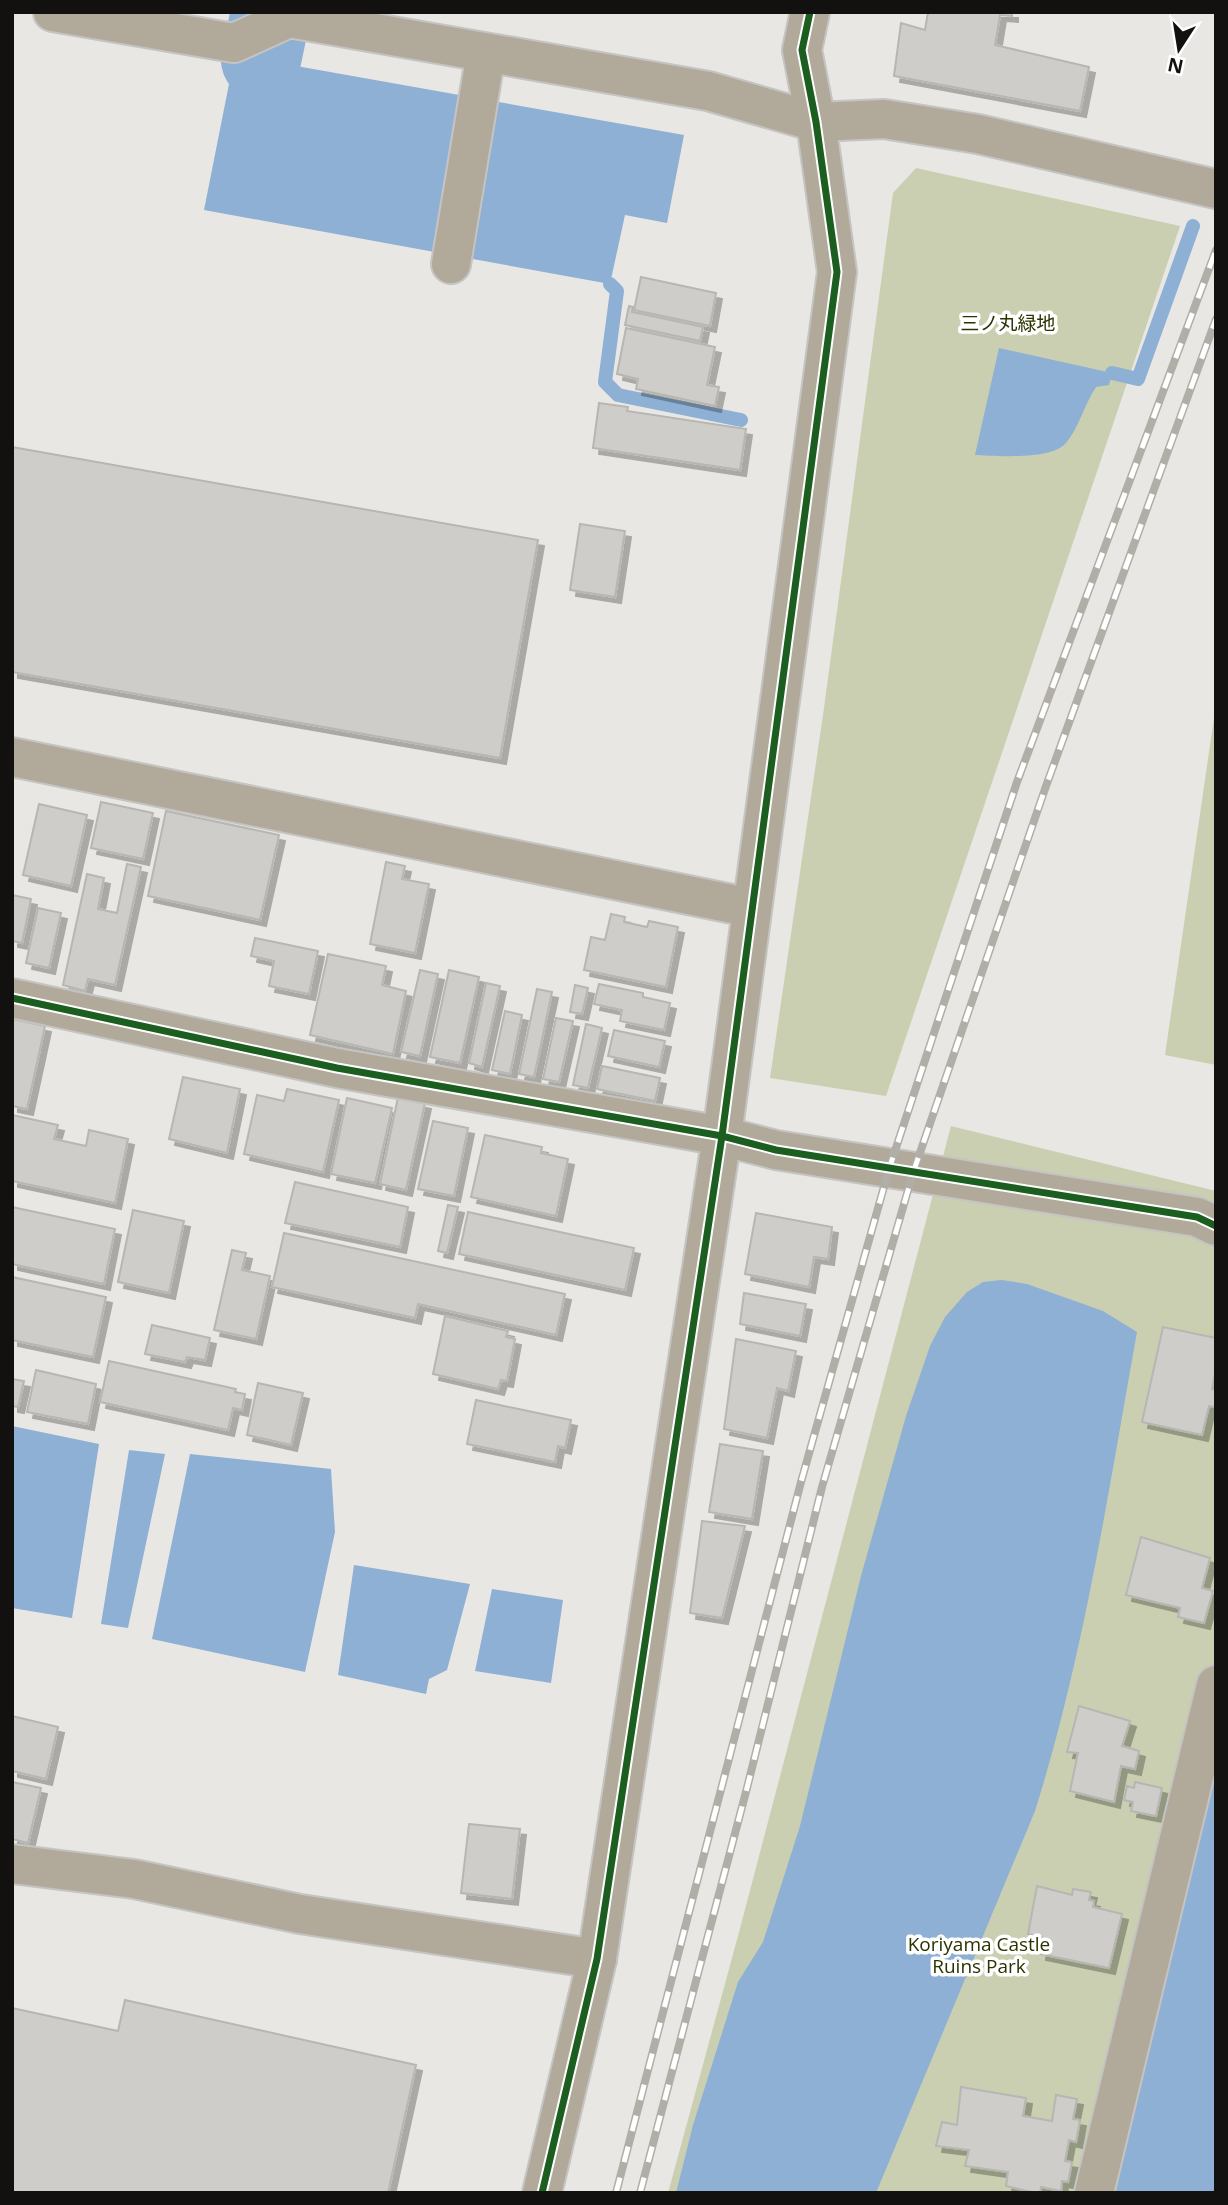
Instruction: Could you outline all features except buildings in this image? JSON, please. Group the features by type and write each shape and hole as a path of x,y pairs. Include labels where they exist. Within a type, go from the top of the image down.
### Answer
{"street":[{"path":"53,12 234,43 289,18 708,91 816,122 884,119 978,134 1216,189"},
{"path":"542,2193 597,1959 722,1136 837,272 816,122 802,50 810,12"},
{"path":"451,264 486,54"},
{"path":"12,757 752,908"},
{"path":"12,998 337,1068 722,1136 776,1150 1197,1217 1216,1226"},
{"path":"1094,2193 1216,1685"},
{"path":"12,1864 134,1879 300,1914 597,1959"}],"green space":[{"name":"三ノ丸緑地","path":"916,168 1180,226 886,1096 770,1078 824,708 893,193"},
{"path":"1216,704 1216,1065 1165,1055"},
{"name":"Koriyama Castle Ruins Park","path":"951,1126 1216,1191 1216,2193 668,2193 738,1936"}],"water":[{"path":"245,57 684,135 667,223 625,215 610,284 204,210 229,84"},
{"path":"999,348 1112,373 1109,385 1096,387 1070,438 1058,449 1022,456 975,455"},
{"path":"1002,1280 1027,1284 1103,1311 1137,1332 1081,1633 1068,1693 1035,1811 876,2193 676,2193 693,2125 738,1982 763,1942 800,1826 861,1576 906,1416 930,1346 945,1317 967,1292 983,1282"},
{"path":"12,1426 99,1444 72,1618 12,1608"},
{"path":"129,1450 165,1454 128,1628 101,1624"},
{"path":"190,1454 331,1469 335,1532 305,1672 152,1639"},
{"path":"354,1565 470,1584 447,1670 429,1679 426,1694 338,1675"},
{"path":"492,1589 563,1600 551,1683 475,1671"},
{"path":"1216,1773 1216,2193 1111,2193"}],"waterway":[{"path":"261,60 271,12"},
{"path":"1112,373 1138,379 1193,226"},
{"path":"610,284 617,291 605,382 618,395 741,420"}],"railway":[{"path":"616,2193 801,1482 889,1169 1017,782 1216,250"},
{"path":"640,2193 747,1788 822,1487 913,1173 1046,786 1216,319"}],"cycle path":[{"path":"542,2193 597,1959 722,1136 837,272 816,122 802,50 810,12"},
{"path":"12,998 337,1068 722,1136 776,1150 1197,1217 1216,1226"}]}
